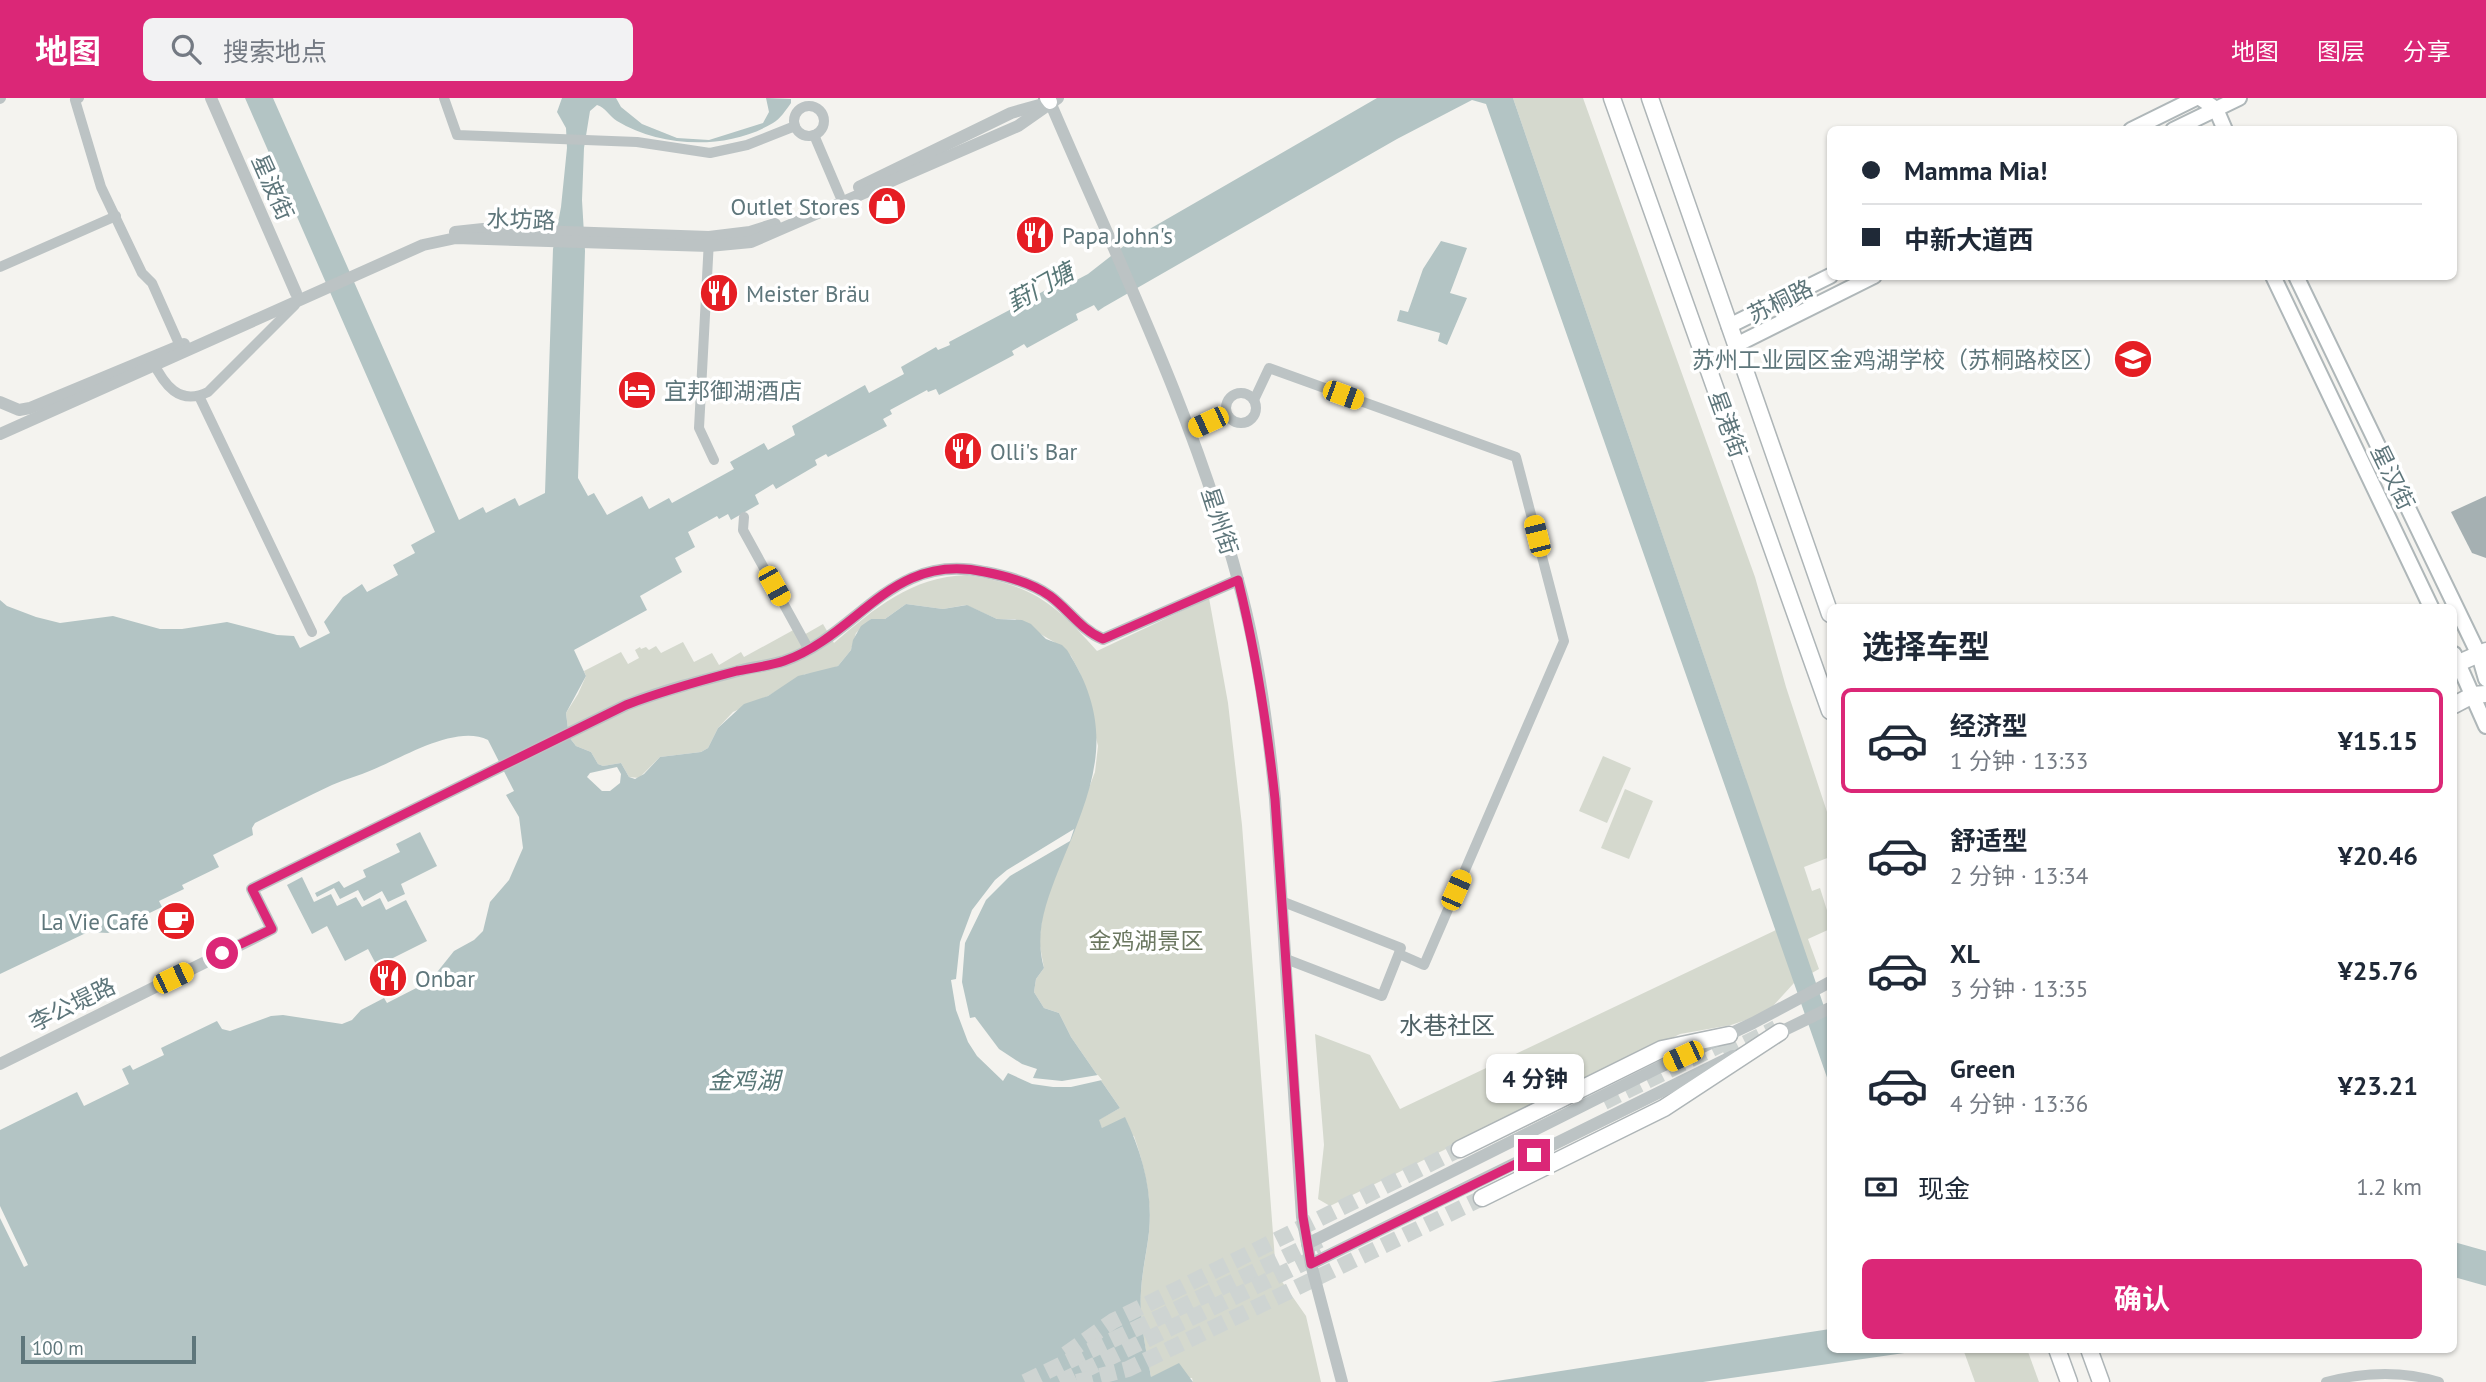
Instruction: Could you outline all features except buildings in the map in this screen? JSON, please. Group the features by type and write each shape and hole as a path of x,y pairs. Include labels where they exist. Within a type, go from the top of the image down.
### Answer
{"main road":[{"name":"星港街","path":"1612,98 1827,703"},
{"name":"星港街","path":"1650,98 1827,605"},
{"path":"2198,98 2216,110 2223,126"},
{"path":"2198,98 2200,124"},
{"path":"2139,126 2198,98"},
{"path":"2200,124 2216,110 2239,98"},
{"name":"苏桐路","path":"1729,326 1827,278"},
{"name":"苏桐路","path":"1736,345 1866,280"},
{"name":"星汉街","path":"2275,280 2430,604"},
{"name":"星汉街","path":"2298,280 2482,653 2486,679"},
{"path":"1758,312 1767,330"},
{"path":"2306,346 2325,337"},
{"path":"2457,661 2482,653"},
{"path":"2457,665 2480,694 2486,726"},
{"path":"2457,704 2480,694"},
{"path":"1482,1198 1664,1108 1780,1032"},
{"path":"1460,1149 1662,1049 1729,1035"},
{"path":"2091,1353 2101,1382"},
{"path":"2059,1354 2069,1382"}],"street":[{"name":"星波街","path":"211,98 298,296"},
{"path":"444,98 457,135 637,142 704,153 747,145 795,126"},
{"path":"820,98 824,124 814,135 803,135 795,126 794,116 801,108 811,106 820,110"},
{"path":"75,99 101,187 142,273 152,283 180,346"},
{"name":"水坊路","path":"709,242 767,227 841,196 1011,113 1051,99"},
{"name":"水坊路","path":"0,402 19,410 30,408 153,361 180,346 358,270 415,241 440,234 483,229 547,236 751,242 1018,126 1051,99"},
{"name":"星州街","path":"1051,99 1190,431 1238,580 1260,676 1268,731 1282,901 1303,1217 1311,1264 1342,1382"},
{"path":"814,135 841,196"},
{"path":"0,267 116,216"},
{"path":"709,242 699,428 713,460"},
{"name":"水坊路","path":"0,434 298,296"},
{"path":"153,361 164,384 172,391 190,398 208,392 298,296"},
{"path":"1254,400 1242,393 1232,396 1226,404 1227,414 1233,421 1248,422 1257,410 1254,400 1269,368 1516,457 1520,470 1564,641 1424,965 1399,954"},
{"path":"199,396 312,632"},
{"path":"1190,431 1227,414"},
{"path":"744,517 743,530 809,650"},
{"name":"李公堤路","path":"0,1064 272,929 252,889 592,722 664,690 782,661 809,650 880,595 908,580 937,570 975,570 1021,582 1049,595 1092,634 1103,639 1238,580"},
{"path":"1282,901 1401,948 1382,996 1286,959"},
{"path":"1307,1244 1729,1035 1827,983"},
{"path":"1311,1264 1827,1009"},
{"path":"2326,1382 2376,1373 2408,1374 2440,1382"}],"green space":[{"path":"1513,98 1583,98 1755,577 1786,687 1827,812 1827,858 1804,867 1812,891 1820,888 1827,910 1827,930 1808,939 1819,969 1794,983 1773,1006 1758,1016 1731,1025 1680,1034 1330,1206 1318,1199 1324,1145 1315,1034 1370,1055 1400,1109 1776,930 1727,788 1746,779"},
{"name":"金鸡湖景区","path":"967,575 1009,584 1040,598 1068,620 1097,651 1209,598 1228,703 1242,825 1276,1273 1306,1316 1321,1382 1193,1382 1192,1378 1151,1377 1141,1313 1149,1208 1147,1184 1138,1148 1134,1136 1102,1128 1098,1120 1120,1108 1071,1037 1059,1013 1044,1008 1034,992 1036,979 1044,968 1039,941 1044,906 1095,772 1098,746 1080,673 1071,656 1054,642 1015,619 997,619 966,605 943,609 906,604 885,619 871,619 856,633 851,650 838,666 820,673 805,674 768,696 733,712 718,728 708,748 701,752 660,757 639,778 629,777 621,763 603,766 598,764 591,752 576,746 569,737 566,713 586,676 584,671 621,652 628,664 639,658 635,650 640,647 649,650 656,646 661,653 683,642 694,662 712,653 719,665 741,652 744,657 797,628 802,636 823,624 834,643 879,607 911,588 947,577"},
{"path":"1603,756 1631,768 1607,823 1579,811"},
{"path":"1625,789 1653,801 1629,859 1601,848"},
{"path":"1964,1353 2028,1353 2039,1382 1975,1382"}],"water":[{"name":"金鸡湖","path":"245,98 273,98 459,520 483,507 486,513 515,498 519,506 545,493 553,249 561,207 567,148 566,128 557,112 562,98 616,98 621,107 642,124 677,138 709,140 763,123 769,112 766,98 791,99 785,111 773,123 736,138 716,141 674,141 635,130 617,121 597,105 590,111 584,148 582,200 585,251 578,478 588,496 594,493 607,515 642,496 649,509 669,498 672,503 734,469 730,462 764,443 768,450 795,435 792,426 865,385 869,393 904,374 901,367 936,347 938,350 950,345 949,342 1019,305 1022,309 1033,303 1031,298 1066,279 1069,284 1088,274 1134,238 1377,98 1513,98 1827,1015 1827,1077 1486,104 1472,100 1397,139 1098,311 1094,305 1076,314 1078,320 1027,348 1024,344 1012,351 1014,355 939,395 936,389 927,390 890,410 892,414 883,419 887,426 828,457 826,454 815,460 817,465 776,489 773,484 755,495 759,504 731,520 728,514 719,519 717,516 688,532 695,547 675,558 682,572 640,596 647,610 574,650 586,676 566,713 569,737 576,746 591,752 598,764 603,766 621,763 629,777 635,779 644,774 660,757 701,752 708,748 718,728 744,704 768,696 798,676 838,666 851,650 861,626 871,619 885,619 906,604 943,609 967,605 997,619 1022,620 1031,624 1046,639 1062,645 1067,650 1083,679 1092,707 1096,733 1095,759 1082,812 1046,906 1040,942 1044,968 1036,979 1034,992 1044,1008 1059,1013 1071,1037 1120,1108 1099,1120 1102,1128 1125,1117 1131,1131 1148,1187 1150,1217 1142,1276 1141,1313 1151,1377 1179,1363 1193,1382 0,1382 0,1218 24,1267 28,1265 0,1206 0,1130 77,1092 84,1106 129,1084 122,1069 130,1065 133,1070 164,1055 161,1048 217,1021 222,1029 230,1031 271,1016 283,1015 342,1024 384,998 387,1003 430,981 454,951 474,940 483,931 490,902 509,880 523,848 519,817 506,795 514,791 488,740 475,736 445,739 332,785 255,823 252,828 253,835 213,855 219,867 182,885 184,889 159,901 162,907 108,933 88,932 0,974 0,600 7,606 60,623 113,616 160,629 182,629 227,622 277,635 294,636 300,648 330,633 324,622 343,597 362,584 367,592 398,575 393,565 415,553 411,545 435,532","holes":["617,767 621,774 620,783 610,791 602,791 587,777 590,773"]},
{"path":"1441,241 1467,248 1450,293 1467,298 1447,345 1438,341 1440,333 1397,321 1400,310 1408,312 1423,269"},
{"path":"420,832 437,866 401,884 405,894 388,902 382,891 364,901 358,890 340,899 334,888 317,897 315,893 339,881 344,888 366,877 363,870 400,852 396,844"},
{"path":"302,877 314,902 331,894 337,906 356,897 362,907 380,898 386,910 406,900 427,941 377,966 368,949 345,961 327,926 312,934 287,885"},
{"path":"2457,1243 2486,1251 2486,1286 2457,1278"},
{"path":"1827,1329 1827,1353 1904,1353 1703,1382 1490,1382"}],"pier":[{"path":"1074,829 1070,841 1010,876 986,900 965,943 962,982 970,1018 975,1017 999,1049 1022,1064 1037,1069 1033,1078 1062,1081 1098,1075 1102,1080 1071,1087 1053,1087 1032,1084 1008,1073 1003,1081 977,1056 968,1042 956,1010 951,980 956,979 960,942 972,910 995,880"}],"tunnel":[{"path":"1724,1054 1776,1028"},
{"path":"1604,1102 1732,1039"},
{"path":"1066,1354 1113,1321 1460,1149"},
{"path":"1077,1382 1128,1369 1482,1198"},
{"path":"1025,1382 1320,1240"},
{"path":"1060,1382 1322,1254"}],"place":[{"name":"Outlet Stores","path":"887,206"},
{"name":"Papa John's","path":"1035,235"},
{"name":"Meister Bräu","path":"719,293"},
{"name":"苏州工业园区金鸡湖学校（苏桐路校区）","path":"2133,359"},
{"name":"宜邦御湖酒店","path":"637,390"},
{"name":"Olli's Bar","path":"963,451"},
{"name":"La Vie Café","path":"176,921"},
{"name":"Onbar","path":"388,978"}],"district":[{"name":"水巷社区","path":"1447,1025"}],"route":[{"path":"222,953 272,929 252,889 626,705 664,690 782,661 809,650 880,595 920,575 937,570 966,569 984,571 1021,582 1049,595 1092,634 1103,639 1238,580 1260,676 1268,731 1303,1217 1311,1264 1534,1155"}],"water label":[{"name":"葑门塘","path":"1040,287"}]}
